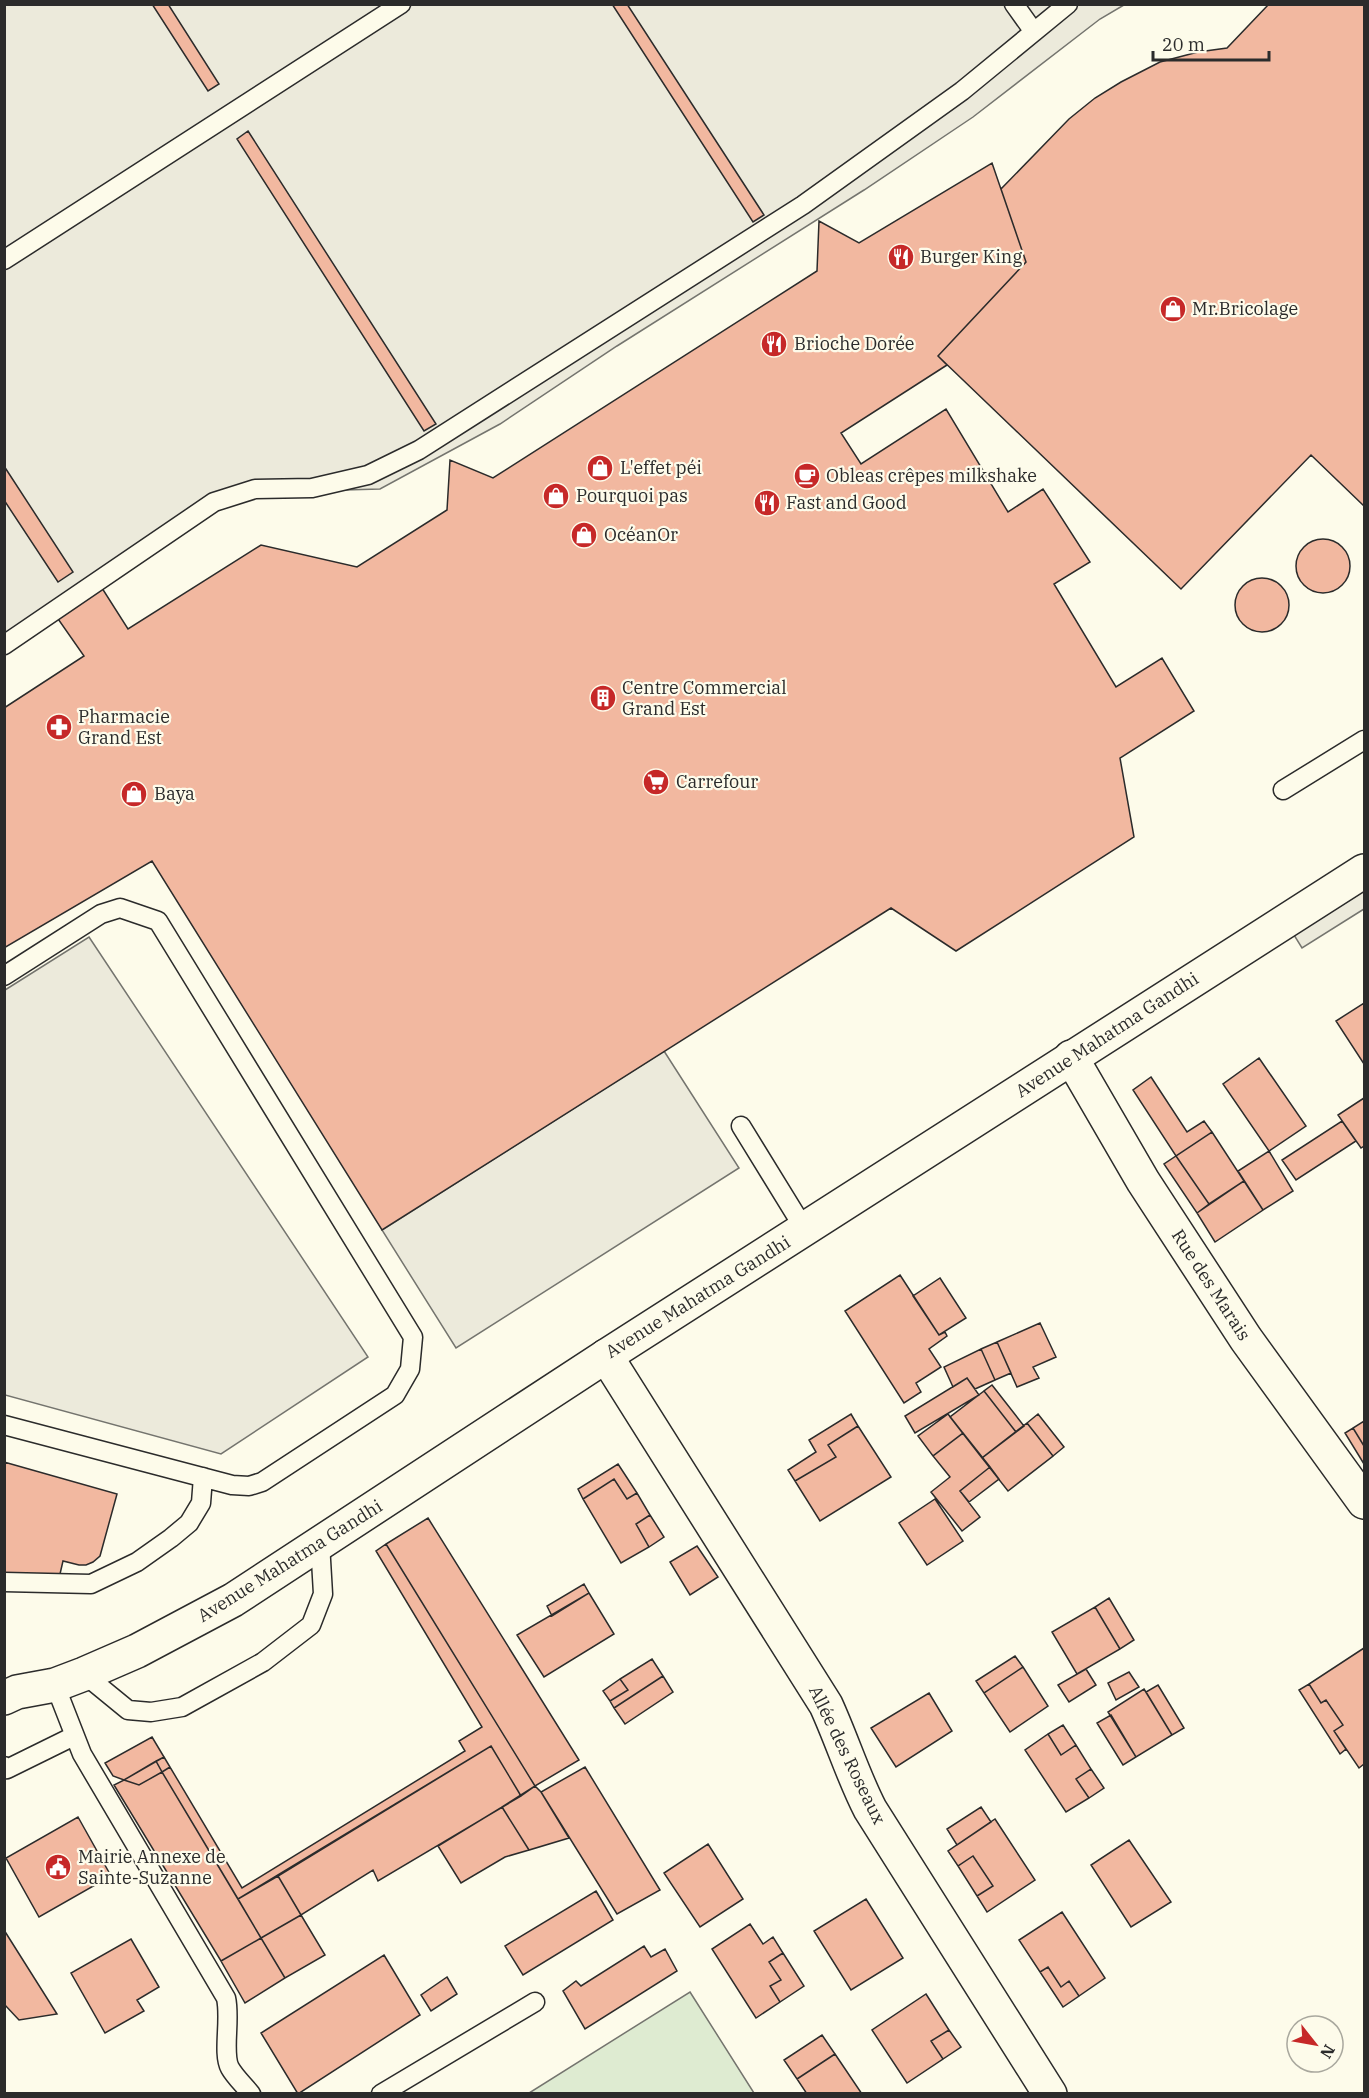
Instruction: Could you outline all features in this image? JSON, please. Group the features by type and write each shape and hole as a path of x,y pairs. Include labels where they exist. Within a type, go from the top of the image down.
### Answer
{"main road":[{"name":"Avenue Mahatma Gandhi","path":"9,1693 70,1679 136,1651 233,1600 606,1356 1365,871"},
{"name":"Rue des Marais","path":"1071,1058 1143,1181 1246,1340 1365,1502"},
{"name":"Allée des Roseaux","path":"606,1356 826,1705 839,1732 856,1783 870,1809 1050,2094"}],"lane":[{"path":"4,260 401,4"},
{"path":"1014,4 1034,32"},
{"path":"4,645 214,502 255,489 312,488 368,474 419,450 803,205 962,91 1068,4"},
{"path":"1283,790 1365,740"},
{"path":"4,976 101,914 120,908 158,921 413,1337 410,1369 395,1395 262,1482 249,1486 232,1485 4,1425"},
{"path":"741,1126 805,1230"},
{"path":"4,1582 91,1584 137,1563 189,1523 201,1503 203,1477"},
{"path":"70,1679 128,1710 151,1712 182,1707 263,1662 311,1625 323,1594 320,1544"},
{"path":"70,1679 74,1736 82,1754 226,1998 230,2011 226,2056 230,2067 251,2094"},
{"path":"6,1769 74,1736"},
{"path":"381,2094 536,2002"}],"green space":[{"path":"690,1992 754,2093 529,2093"}],"shaded area":[{"path":"4,5 1124,5 1100,19 973,117 864,190 617,346 500,424 380,489 273,492 204,515 5,646"},
{"path":"1364,891 1364,909 1302,948 1294,935"},
{"path":"89,937 368,1357 221,1454 5,1395 5,990"},
{"path":"664,1051 739,1168 456,1348 382,1230"}],"building":[{"path":"152,4 168,4 219,84 208,91"},
{"path":"612,4 627,4 764,215 753,222"},
{"name":"Mr.Bricolage","path":"1269,4 1364,4 1364,506 1311,455 1181,589 938,356 1026,262 1001,189 1069,119 1095,98 1160,62 1198,52 1227,48"},
{"path":"248,131 436,424 424,431 237,139"},
{"name":"Centre Commercial Grand Est","path":"992,163 1026,262 938,356 947,365 841,433 861,464 946,409 1008,512 1043,489 1090,562 1054,584 1116,687 1162,658 1194,711 1120,758 1134,837 956,951 891,908 382,1230 152,861 4,948 4,708 84,656 56,616 102,588 128,629 261,545 357,567 447,510 450,460 493,478 817,271 819,221 859,243"},
{"path":"4,466 73,572 58,582 4,500"},
{"path":"1323,539 1333,541 1342,547 1348,556 1350,566 1348,576 1342,585 1333,591 1323,593 1313,591 1304,585 1298,576 1296,566 1298,556 1304,547 1313,541"},
{"path":"1262,578 1272,580 1281,586 1287,595 1289,605 1287,615 1281,624 1272,630 1262,632 1252,630 1243,624 1237,615 1235,605 1237,595 1243,586 1252,580"},
{"path":"1364,1003 1364,1064 1336,1021"},
{"path":"1259,1058 1306,1126 1269,1151 1223,1084"},
{"path":"1151,1077 1187,1132 1204,1121 1212,1132 1176,1156 1133,1090"},
{"path":"1364,1098 1364,1146 1361,1148 1338,1115"},
{"path":"1342,1121 1356,1141 1296,1180 1282,1160"},
{"path":"1212,1132 1244,1181 1209,1204 1176,1156"},
{"path":"1269,1151 1293,1191 1263,1210 1238,1171"},
{"path":"1176,1156 1209,1204 1197,1213 1164,1164"},
{"path":"1244,1181 1263,1210 1215,1242 1197,1213"},
{"path":"900,1275 939,1335 945,1332 947,1336 929,1349 941,1367 916,1383 921,1392 904,1403 845,1311"},
{"path":"940,1278 966,1318 939,1335 913,1296"},
{"path":"1040,1323 1056,1357 1033,1367 1039,1378 1017,1387 997,1342"},
{"path":"997,1342 1011,1373 995,1380 981,1349"},
{"path":"981,1349 995,1380 975,1389 967,1378 953,1387 944,1367"},
{"path":"967,1378 979,1395 915,1433 905,1416"},
{"path":"992,1385 1024,1426 1016,1432 984,1391"},
{"path":"984,1391 1016,1432 982,1458 950,1417"},
{"path":"851,1414 858,1426 828,1445 836,1457 795,1481 788,1470 816,1452 809,1440"},
{"path":"948,1414 963,1433 933,1456 918,1436"},
{"path":"1038,1414 1064,1447 1053,1456 1027,1423"},
{"path":"1364,1421 1364,1446 1353,1428"},
{"path":"1027,1423 1053,1456 1008,1491 982,1458"},
{"path":"858,1426 891,1477 820,1521 795,1481 836,1457 828,1445"},
{"path":"1353,1428 1364,1446 1364,1464 1345,1433"},
{"path":"963,1433 990,1467 960,1491 980,1517 962,1531 931,1492 950,1477 933,1456"},
{"path":"4,1462 117,1494 100,1556 86,1565 63,1561 57,1587 4,1573"},
{"path":"618,1464 637,1493 627,1499 614,1479 583,1499 578,1489"},
{"path":"990,1467 999,1479 969,1502 960,1491"},
{"path":"614,1479 627,1499 637,1493 650,1515 636,1524 649,1547 621,1563 583,1499"},
{"path":"935,1499 963,1541 927,1565 899,1523"},
{"path":"650,1515 664,1537 649,1547 636,1524"},
{"path":"428,1518 579,1760 535,1786 386,1544"},
{"path":"386,1544 535,1786 521,1796 491,1746 238,1899 162,1772 170,1767 242,1888 465,1751 459,1741 482,1727 376,1551"},
{"path":"697,1546 718,1577 690,1595 670,1562"},
{"path":"584,1584 589,1593 552,1616 547,1606"},
{"path":"589,1593 614,1634 544,1677 517,1635"},
{"path":"1109,1598 1134,1640 1120,1649 1095,1607"},
{"path":"1095,1607 1120,1649 1077,1674 1052,1632"},
{"path":"1364,1648 1364,1764 1359,1768 1334,1731 1343,1725 1326,1700 1321,1703 1309,1684"},
{"path":"1015,1656 1023,1667 984,1693 976,1681"},
{"path":"652,1659 663,1676 614,1708 610,1701 628,1690 620,1679"},
{"path":"1023,1667 1048,1706 1010,1732 984,1693"},
{"path":"1086,1669 1096,1685 1069,1702 1058,1685"},
{"path":"1129,1672 1139,1687 1116,1700 1108,1683"},
{"path":"663,1676 673,1692 625,1724 614,1708"},
{"path":"620,1679 628,1690 610,1701 603,1691"},
{"path":"1309,1684 1321,1703 1326,1700 1343,1725 1334,1731 1346,1749 1340,1754 1299,1690"},
{"path":"1158,1685 1184,1728 1172,1735 1146,1692"},
{"path":"1144,1689 1172,1735 1136,1757 1108,1712"},
{"path":"929,1693 952,1731 896,1767 871,1728"},
{"path":"1111,1715 1136,1757 1123,1765 1097,1723"},
{"path":"1063,1725 1076,1745 1061,1755 1048,1734"},
{"path":"1048,1734 1061,1755 1076,1745 1091,1769 1076,1779 1089,1798 1066,1812 1025,1750"},
{"path":"152,1737 164,1757 124,1780 113,1776 105,1763"},
{"path":"491,1746 521,1796 378,1881 373,1870 301,1915 278,1876"},
{"path":"164,1757 170,1767 162,1772 156,1761"},
{"path":"156,1761 162,1772 139,1785 124,1780"},
{"path":"585,1767 660,1890 617,1914 541,1792"},
{"path":"1091,1769 1104,1788 1089,1798 1076,1779"},
{"path":"162,1772 261,1938 221,1961 114,1785 124,1780 139,1785"},
{"path":"535,1786 569,1838 529,1850 502,1807"},
{"path":"502,1807 529,1850 505,1857 461,1883 438,1846"},
{"path":"981,1807 991,1822 957,1845 947,1829"},
{"name":"Mairie Annexe de Sainte-Suzanne","path":"78,1817 111,1876 39,1917 6,1858"},
{"path":"995,1819 1035,1880 987,1912 977,1896 993,1886 973,1856 958,1866 948,1851"},
{"path":"1129,1840 1171,1902 1131,1927 1091,1865"},
{"path":"708,1844 743,1899 700,1927 664,1873"},
{"path":"973,1856 993,1886 977,1896 958,1866"},
{"path":"278,1876 301,1915 261,1938 238,1899"},
{"path":"596,1891 613,1920 523,1975 505,1946"},
{"path":"866,1899 903,1958 851,1990 814,1931"},
{"path":"1062,1912 1105,1978 1079,1996 1069,1981 1061,1987 1048,1967 1040,1972 1019,1940"},
{"path":"301,1915 325,1955 285,1978 261,1938"},
{"path":"750,1924 763,1944 773,1937 783,1953 769,1962 781,1980 770,1986 780,2002 756,2018 712,1949"},
{"path":"4,1930 57,2014 19,2020 4,2004"},
{"path":"261,1938 285,1978 245,2003 221,1961"},
{"path":"131,1939 159,1987 137,2000 144,2011 105,2033 71,1973"},
{"path":"644,1946 651,1957 665,1949 677,1971 585,2029 563,1991 576,1981 581,1986"},
{"path":"783,1953 804,1986 780,2002 770,1986 781,1980 769,1962"},
{"path":"384,1955 420,2015 298,2094 261,2033"},
{"path":"1048,1967 1061,1987 1069,1981 1079,1996 1063,2007 1040,1972"},
{"path":"447,1977 457,1994 431,2011 421,1995"},
{"path":"926,1994 949,2030 931,2041 943,2059 907,2083 872,2030"},
{"path":"949,2030 961,2047 943,2059 931,2041"},
{"path":"822,2035 835,2054 797,2079 784,2060"},
{"path":"835,2054 862,2094 807,2094 797,2079"}],"place":[{"name":"Burger King","path":"901,257"},
{"name":"Mr.Bricolage","path":"1173,309"},
{"name":"Brioche Dorée","path":"774,344"},
{"name":"L'effet péi","path":"600,468"},
{"name":"Obleas crêpes milkshake","path":"807,476"},
{"name":"Pourquoi pas","path":"556,496"},
{"name":"Fast and Good","path":"767,503"},
{"name":"OcéanOr","path":"584,535"},
{"name":"Centre Commercial Grand Est","path":"603,698"},
{"name":"Pharmacie Grand Est","path":"59,727"},
{"name":"Carrefour","path":"656,782"},
{"name":"Baya","path":"134,794"},
{"name":"Mairie Annexe de Sainte-Suzanne","path":"58,1867"}]}
